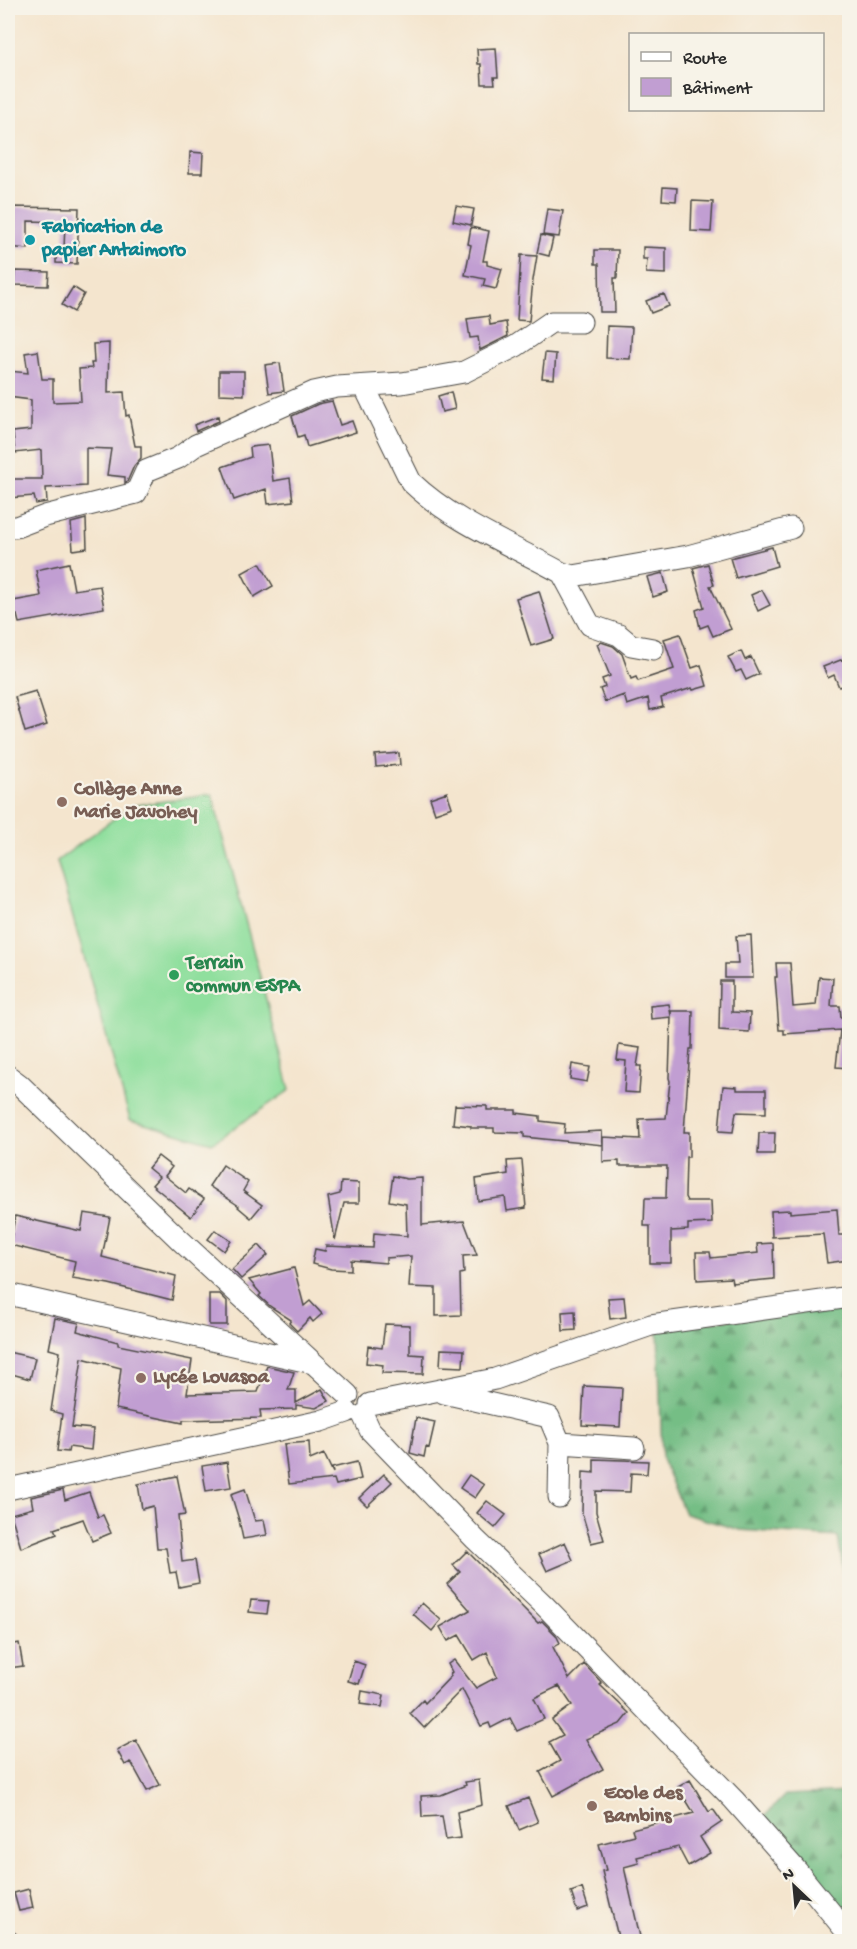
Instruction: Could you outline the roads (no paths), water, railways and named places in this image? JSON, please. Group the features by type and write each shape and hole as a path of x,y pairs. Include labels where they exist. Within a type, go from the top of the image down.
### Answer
{"street":[{"path":"8,527 16,527 45,516 136,494 146,471 178,458 196,445 314,392 337,387 402,384 464,372 516,346 551,322 581,322"},
{"path":"364,386 411,482 417,488 448,513 562,573 573,576 688,556 791,528"},
{"path":"562,573 590,625 619,635 631,645 653,649"},
{"path":"8,1076 180,1240 314,1363 357,1407 370,1430 734,1800 797,1871 849,1936"},
{"path":"8,1294 314,1363"},
{"path":"8,1489 321,1421 357,1407 495,1379 651,1325 849,1297"},
{"path":"438,1391 549,1417 560,1443 559,1497"},
{"path":"560,1443 634,1448"}],"place":[{"name":"Fabrication de papier Antaimoro","path":"30,240"},
{"name":"Collège Anne Marie Javohey","path":"62,802"},
{"name":"Terrain commun ESPA","path":"174,975"},
{"name":"Lycée Lovasoa","path":"141,1378"},
{"name":"Ecole des Bambins","path":"592,1806"}]}
